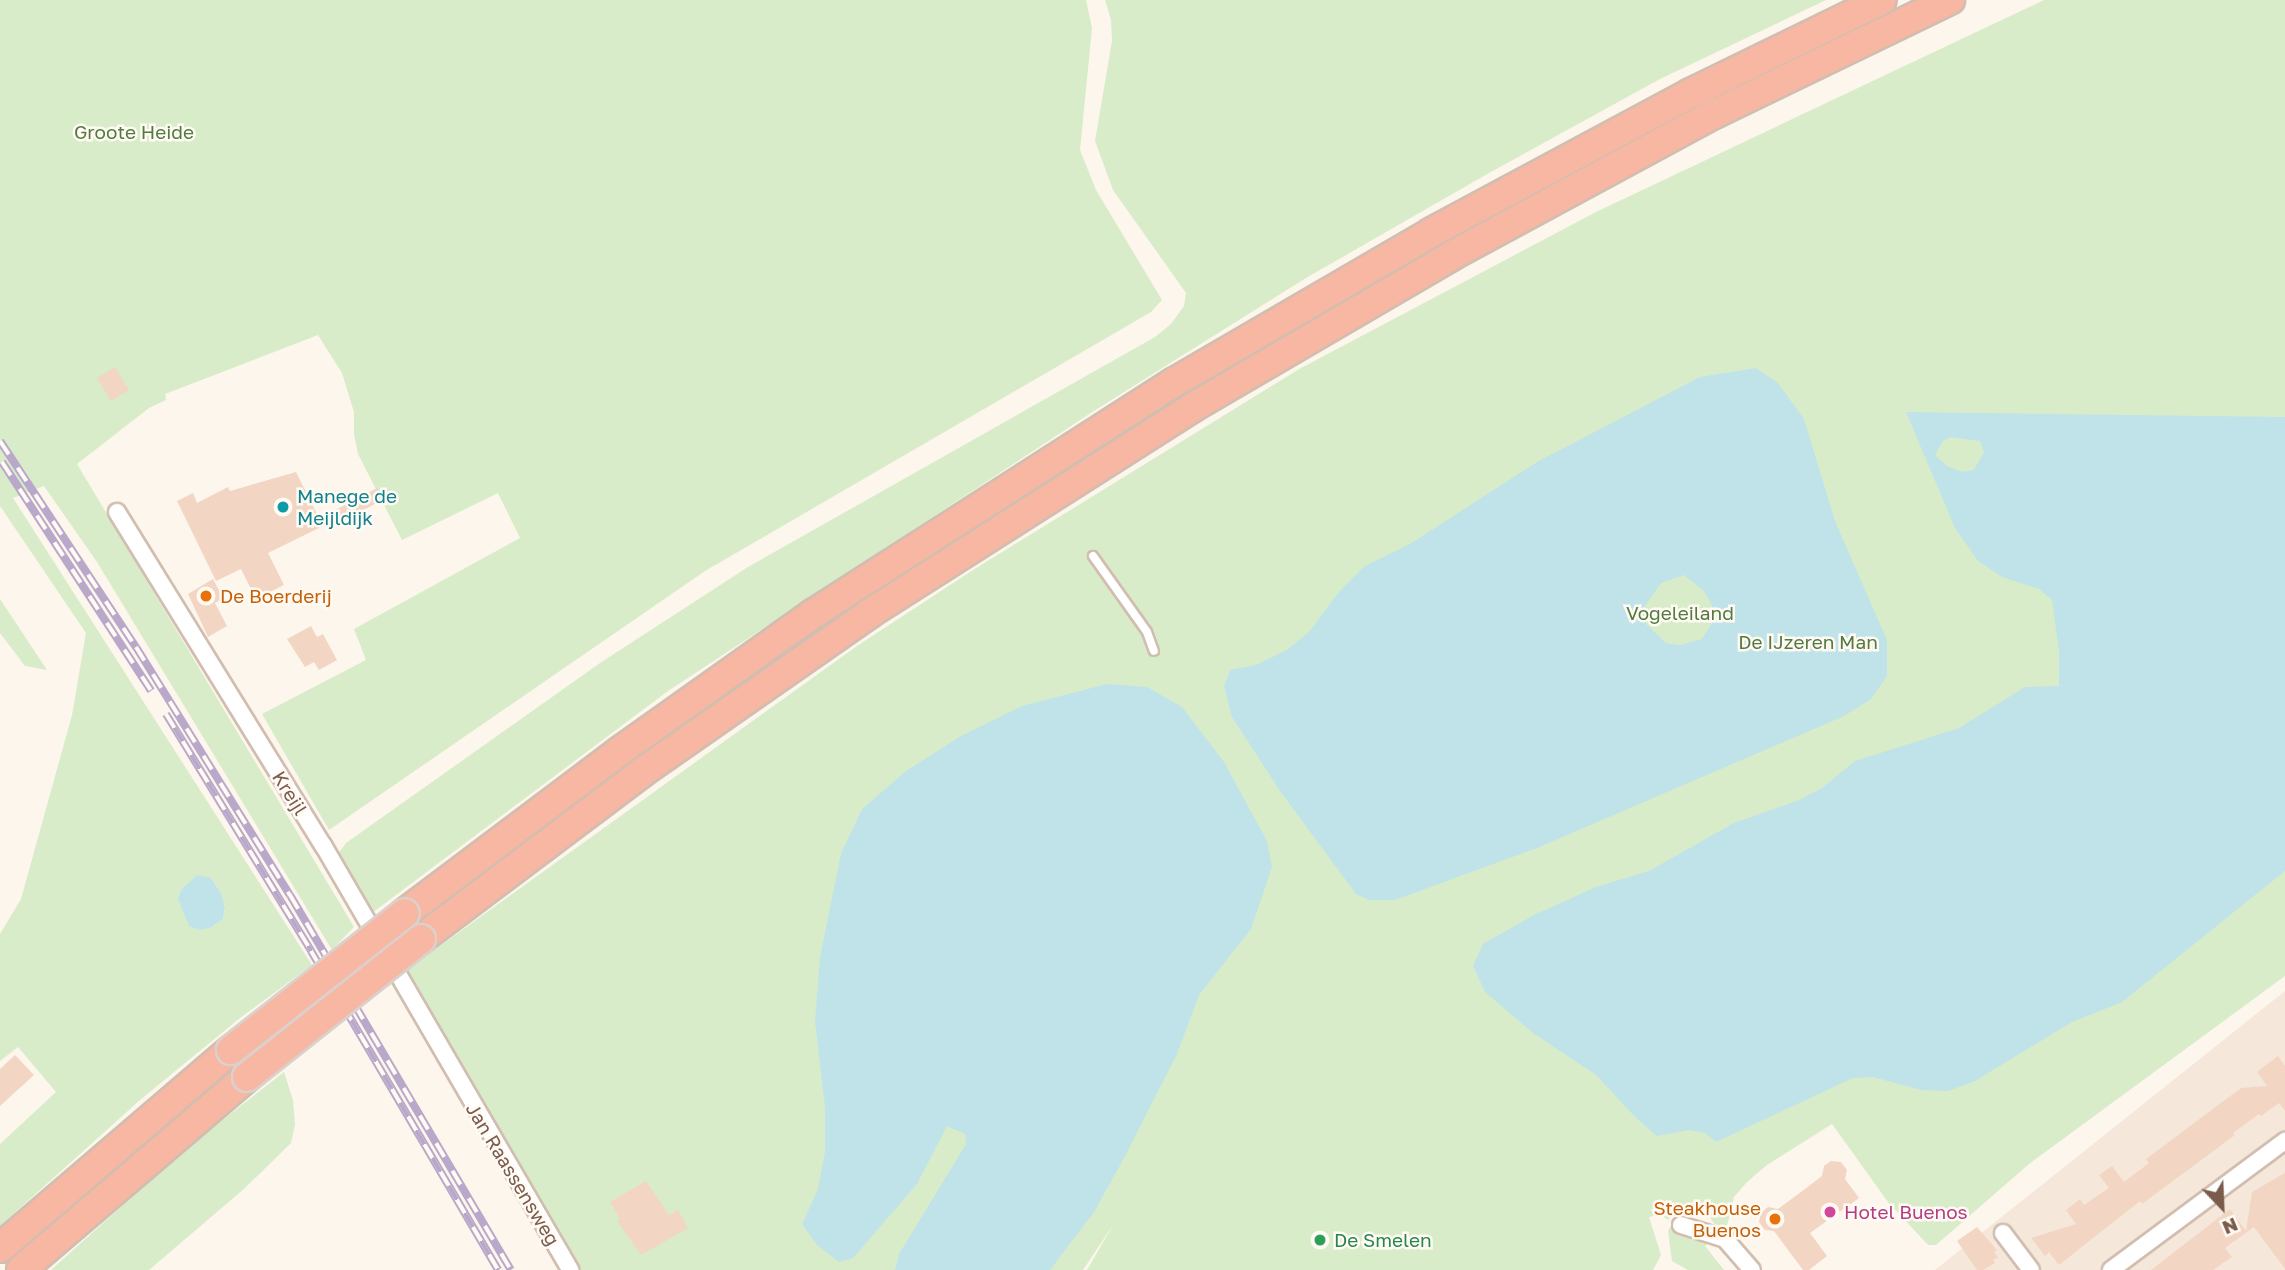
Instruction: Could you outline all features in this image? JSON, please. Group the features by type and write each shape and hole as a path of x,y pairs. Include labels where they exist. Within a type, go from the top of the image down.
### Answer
{"highway":[{"path":"0,1248 231,1050 405,914 620,751 813,614 1173,383 1432,232 1691,93 1882,0"},
{"path":"21,1270 247,1077 421,939 641,772 870,613 1193,407 1451,256 1680,132 1950,0"}],"street":[{"name":"Kreijl","path":"117,512 323,845 456,1078"},
{"name":"Jan Raassensweg","path":"456,1078 569,1270"},
{"path":"2111,1270 2285,1140"},
{"path":"1681,1225 1726,1239 1752,1270"},
{"path":"2003,1233 2031,1270"}],"lane":[{"path":"1094,556 1147,632 1154,651"}],"shaded area":[{"path":"2285,991 2285,1270 1935,1270"}],"green space":[{"name":"Groote Heide","path":"0,0 1086,0 1092,28 1080,150 1096,190 1162,300 1151,312 705,571 329,830 262,714 366,660 354,629 520,538 498,493 402,540 358,454 354,412 342,373 318,335 165,394 166,400 149,408 77,464 354,927 332,950 97,562 44,486 13,498 312,965 240,1018 140,1100 0,1226 0,1144 56,1092 18,1047 0,1061 0,934 21,899 72,715 86,633 0,506","holes":["211,878 221,893 225,907 223,919 212,927 189,926 186,914"]},
{"path":"1105,0 1826,0 1660,79 1489,173 1306,278 1097,409 668,691 368,916 337,855 346,843 600,663 748,567 1155,337 1171,324 1184,306 1186,293 1113,190 1095,141 1112,41 1111,20"},
{"name":"De IJzeren Man","path":"2044,0 2285,0 2285,976 2029,1164 1936,1245 1928,1245 1888,1202 1832,1124 1767,1165 1747,1182 1734,1197 1726,1230 1718,1230 1699,1200 1679,1207 1668,1220 1660,1214 1649,1217 1661,1255 1653,1270 1087,1270 1113,1225 1083,1270 577,1270 405,971 857,646 973,570 1301,368 1598,211"},
{"path":"0,599 47,670 25,666 0,633"},
{"path":"284,1072 293,1100 295,1125 291,1143 245,1188 149,1270 51,1270 183,1151"},
{"path":"1671,1226 1710,1241 1705,1246 1724,1270 1688,1270 1672,1261 1668,1231"}],"water":[{"path":"1756,368 1778,383 1804,419 1835,521 1887,640 1887,676 1871,699 1844,716 1537,848 1395,900 1369,900 1356,894 1280,791 1232,717 1224,686 1230,670 1256,665 1287,650 1309,632 1339,592 1365,566 1410,544 1537,462 1700,377","holes":["1684,575 1704,591 1712,605 1713,621 1702,639 1680,645 1666,643 1646,624 1645,606 1661,583"]},
{"path":"1906,412 2285,417 2285,871 2122,1002 2072,1022 1975,1081 1948,1091 1921,1090 1873,1077 1853,1078 1716,1142 1705,1133 1689,1130 1657,1136 1635,1117 1596,1075 1533,1033 1485,992 1473,966 1483,944 1534,915 1596,887 1649,871 1734,823 1799,800 1822,788 1855,761 1959,728 2025,687 2059,686 2059,651 2052,600 2039,589 2002,577 1978,561 1955,528","holes":["1951,437 1980,441 1984,452 1974,470 1962,472 1947,466 1935,455 1943,441"]},
{"path":"1107,684 1147,687 1182,707 1224,762 1267,841 1272,867 1251,929 1199,995 1177,1054 1123,1160 1094,1212 1050,1270 895,1270 899,1254 966,1144 965,1134 947,1126 917,1184 853,1258 839,1262 817,1245 802,1224 818,1189 825,1152 825,1107 815,1022 820,957 841,854 862,809 906,771 961,736 1022,706"},
{"path":"197,875 211,878 221,893 225,907 223,919 212,927 200,930 189,926 178,899 181,890"}],"building":[{"path":"115,367 129,390 111,401 97,378"},
{"path":"296,472 323,526 268,553 284,585 256,599 241,569 216,581 177,501 193,493 197,503 228,487 230,491"},
{"path":"377,488 384,499 334,526 328,514"},
{"path":"213,579 223,598 215,603 227,626 208,637 188,594"},
{"path":"311,626 317,637 323,634 337,660 319,670 314,662 305,667 287,639"},
{"path":"15,1055 34,1075 0,1106 0,1069"},
{"path":"2278,1056 2285,1066 2285,1111 2279,1103 2261,1116 2259,1114 2233,1133 2235,1135 2142,1204 2140,1201 2059,1265 2049,1252 2045,1256 2031,1238 2076,1224 2066,1210 2080,1199 2084,1205 2109,1188 2099,1175 2112,1166 2124,1182 2149,1163 2146,1159 2241,1088 2267,1086 2257,1072"},
{"path":"1831,1161 1841,1162 1847,1170 1845,1179 1859,1198 1810,1233 1827,1256 1809,1270 1803,1270 1774,1231 1765,1230 1759,1222 1761,1213 1768,1207 1778,1209 1805,1189 1822,1176 1824,1166"},
{"path":"2285,1173 2285,1269 2254,1227 2225,1248 2232,1257 2213,1270 2151,1270 2230,1209 2246,1231 2252,1192"},
{"path":"646,1181 669,1215 678,1210 688,1228 641,1255 617,1221 620,1219 610,1202"},
{"path":"1977,1227 1997,1250 1994,1252 1998,1257 1993,1260 1995,1263 1983,1270 1977,1270 1957,1241"}],"railway":[{"path":"0,441 136,647 290,895 511,1270"},
{"path":"2,462 151,691"},
{"path":"166,714 311,951 498,1270"}],"place":[{"name":"Manege de Meijldijk","path":"283,507"},
{"name":"De Boerderij","path":"206,596"},
{"name":"Hotel Buenos","path":"1830,1212"},
{"name":"Steakhouse Buenos","path":"1775,1219"},
{"name":"De Smelen","path":"1320,1240"}],"park label":[{"name":"Vogeleiland","path":"1680,613"}]}
